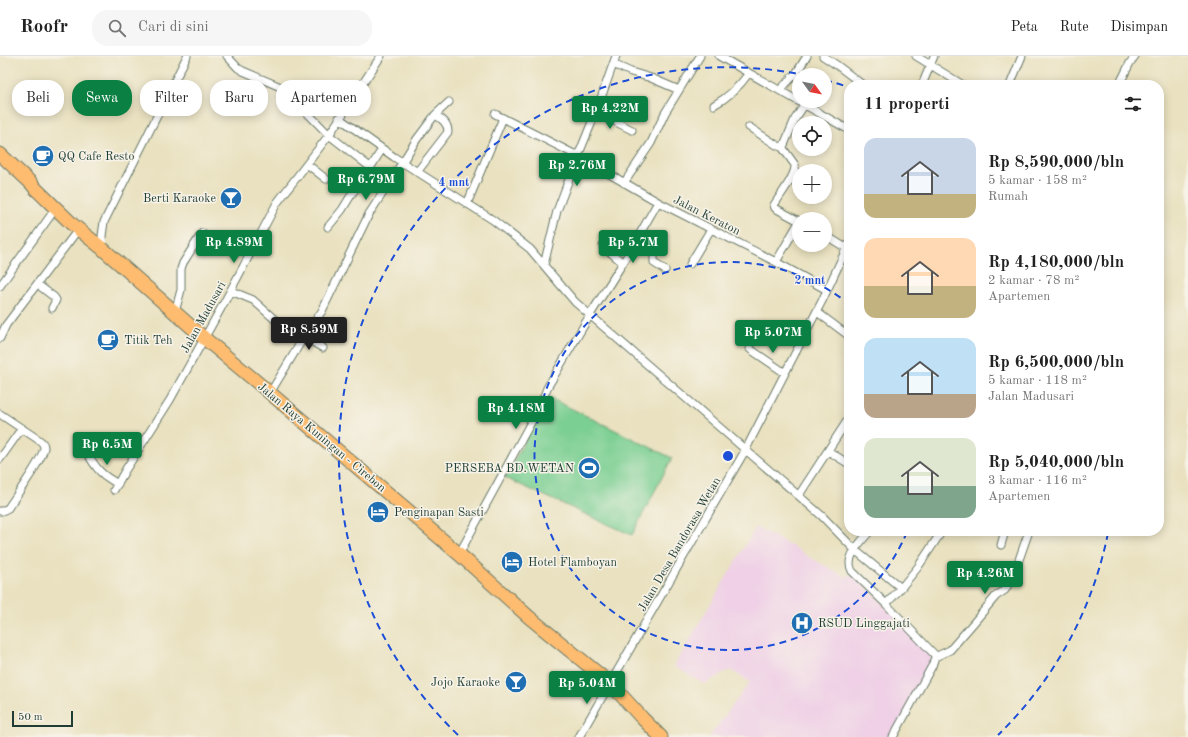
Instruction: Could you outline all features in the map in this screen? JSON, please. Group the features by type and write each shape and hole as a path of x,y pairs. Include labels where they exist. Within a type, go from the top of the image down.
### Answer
{"highway":[{"name":"Jalan Raya Kuningan - Cirebon","path":"0,154 6,158 72,224 459,554 530,618 611,684 661,737"}],"street":[{"path":"0,338 6,325 74,235 91,239 102,236 104,222 187,56"},
{"path":"227,56 238,68 243,71 283,88 329,135 370,167"},
{"name":"Jalan Madusari","path":"89,456 96,468 116,487 170,400 231,291 277,203 290,184 329,135 381,56"},
{"path":"544,265 557,211 596,112 616,56"},
{"path":"624,183 651,143 662,119 700,56"},
{"path":"719,56 792,97"},
{"path":"780,90 797,72 807,56"},
{"path":"823,56 856,80"},
{"path":"916,56 955,80"},
{"path":"924,80 934,56"},
{"path":"1012,80 1022,56"},
{"path":"1122,80 1135,56"},
{"path":"613,64 679,90"},
{"path":"714,105 724,100 740,86 749,73"},
{"path":"270,393 322,310 368,214 417,139 435,115 449,102"},
{"path":"782,147 802,108"},
{"path":"812,108 844,126"},
{"path":"596,112 632,130"},
{"name":"Jalan Keraton","path":"495,114 578,156 658,202 776,262 827,290"},
{"path":"417,172 448,132 448,127 443,120 435,115"},
{"path":"339,118 382,149 493,220 530,249 575,302 799,495 855,550 901,588"},
{"path":"467,204 503,118"},
{"path":"750,127 778,146 782,147 796,168 774,205 775,208 792,217"},
{"path":"328,228 366,175 382,149"},
{"path":"307,164 326,180"},
{"path":"459,554 542,402 547,388 635,243 658,202"},
{"path":"0,286 56,208"},
{"path":"690,264 711,229"},
{"path":"174,312 181,290 181,269 183,263 202,233"},
{"path":"776,262 792,233"},
{"path":"832,239 844,244"},
{"path":"635,243 652,250 654,253 654,263 665,270"},
{"path":"603,246 623,263"},
{"name":"Jalan Desa Bandorasa Wetan","path":"579,737 746,449 817,312 844,254"},
{"path":"37,284 56,300 52,308"},
{"path":"231,291 253,300 291,332 304,337 323,348"},
{"path":"817,312 844,332"},
{"path":"750,350 785,373"},
{"path":"0,414 44,443 42,457 8,508 0,511"},
{"path":"799,495 844,426"},
{"path":"0,459 22,428"},
{"path":"828,451 844,461"},
{"path":"866,536 855,550 849,562 850,568 934,654 932,666 893,737"},
{"path":"886,604 918,568 939,536"},
{"path":"1001,545 1004,536"},
{"path":"934,657 950,650 996,596 1005,590 1014,574 1027,536"}],"shaded area":[{"name":"RSUD Linggajati","path":"756,527 846,577 852,573 932,651 931,667 891,737 709,737 750,682 730,670 704,684 674,666"}],"green space":[{"name":"PERSEBA BD.WETAN","path":"548,397 672,458 632,535 505,478"}],"place":[{"name":"QQ Cafe Resto","path":"43,156"},
{"name":"Berti Karaoke","path":"231,198"},
{"name":"Titik Teh","path":"108,340"},
{"name":"PERSEBA BD.WETAN","path":"589,468"},
{"name":"Penginapan Sasti","path":"378,512"},
{"name":"Hotel Flamboyan","path":"512,562"},
{"name":"RSUD Linggajati","path":"802,623"},
{"name":"Jojo Karaoke","path":"516,682"}]}
